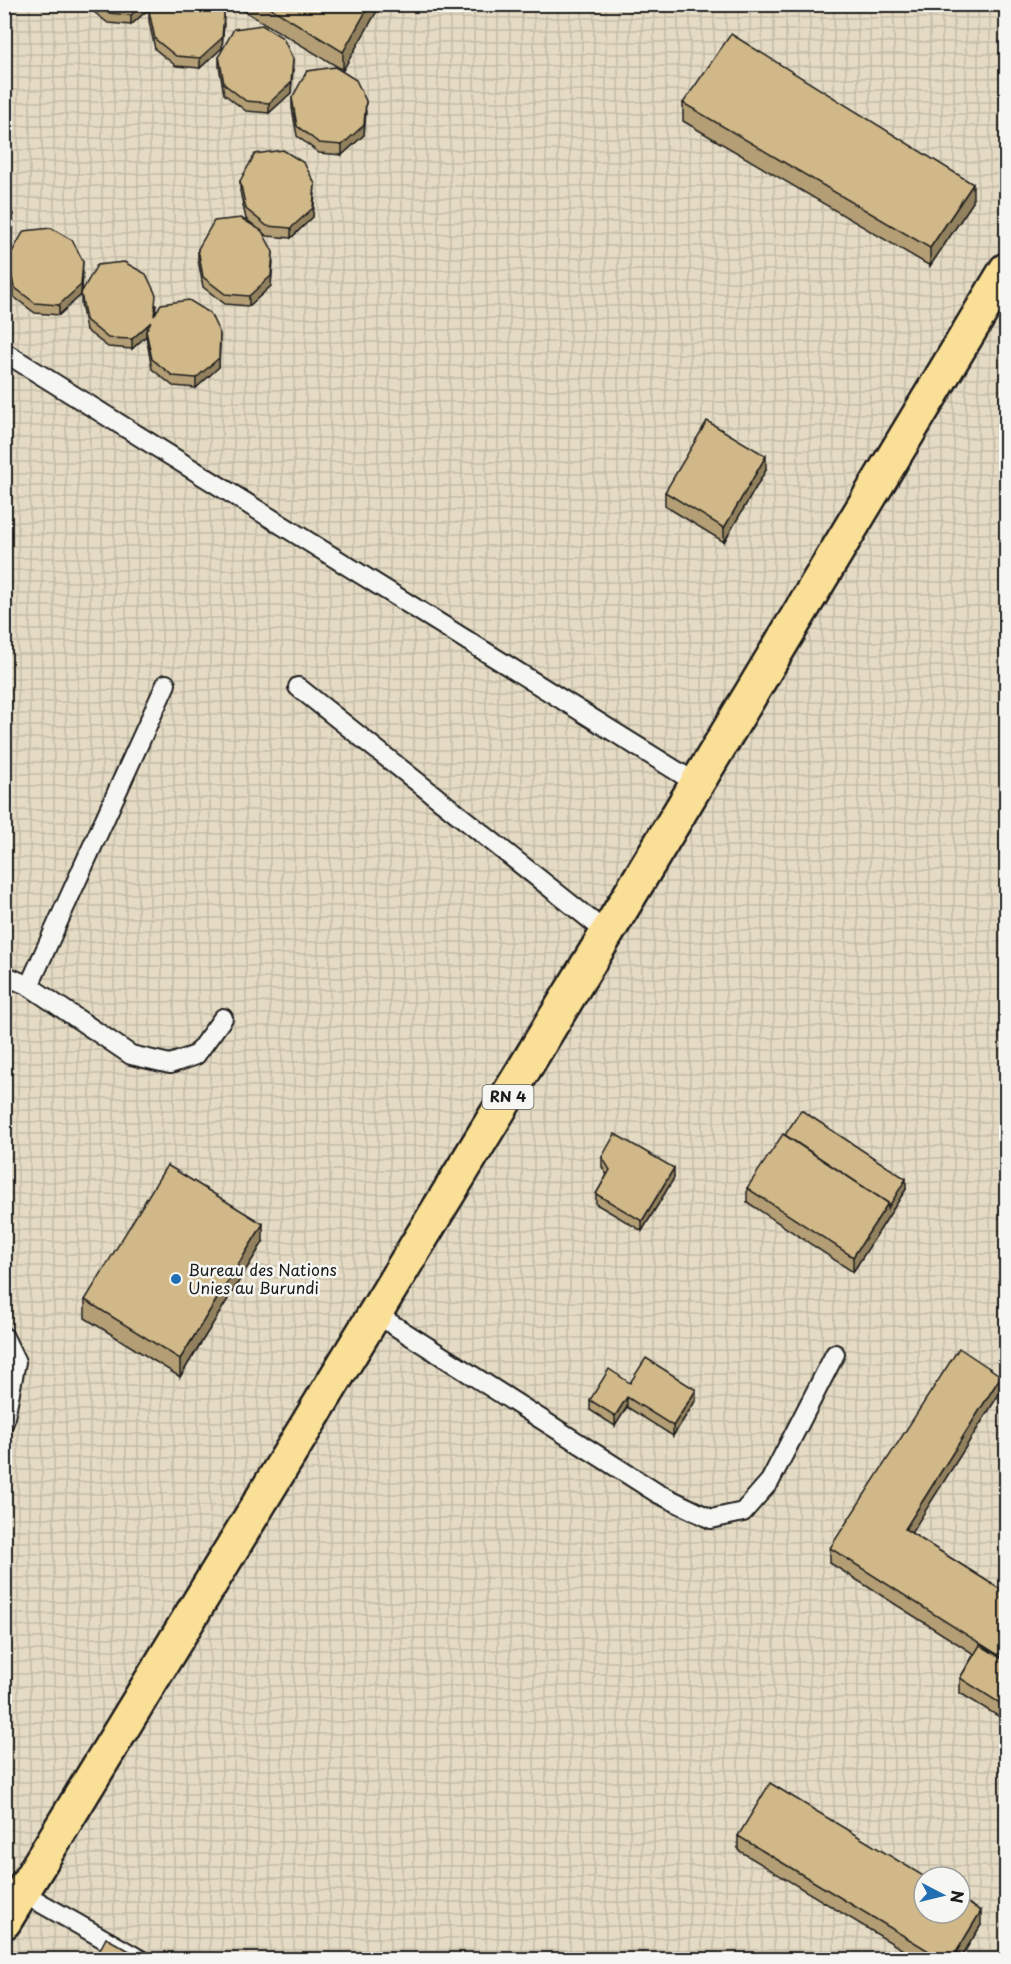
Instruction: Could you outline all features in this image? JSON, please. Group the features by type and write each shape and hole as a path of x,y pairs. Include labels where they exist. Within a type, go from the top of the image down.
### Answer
{"main road":[{"name":"RN 4","path":"4,1922 608,933 1006,270"}],"lane":[{"path":"4,352 696,783"},
{"path":"29,986 166,684"},
{"path":"298,687 608,933"},
{"path":"4,975 29,986 131,1055 170,1064 196,1055 223,1018"},
{"path":"376,1314 657,1493 711,1519 742,1512 770,1481 835,1354"},
{"path":"4,1338 16,1362 4,1422"},
{"path":"23,1893 141,1959"}],"shaded area":[{"path":"5,5 1006,5 1006,1959 5,1960"}],"building":[{"path":"97,4 143,4 131,15 108,13"},
{"path":"153,4 219,4 224,14 222,38 200,58 176,56 155,39 149,11"},
{"path":"264,4 370,4 343,52"},
{"path":"262,25 283,38 293,59 291,83 269,103 246,101 224,84 219,56 234,29"},
{"path":"731,34 973,184 930,248 683,103"},
{"path":"335,67 356,80 366,101 364,125 342,145 319,143 297,126 292,98 307,71"},
{"path":"283,150 304,163 315,184 313,208 291,228 267,226 246,209 240,181 255,154"},
{"path":"4,198 13,214 11,238 4,244"},
{"path":"241,218 262,231 273,252 271,276 249,296 225,294 203,277 198,249 214,221"},
{"path":"51,228 72,240 83,261 81,285 59,305 35,303 14,287 8,259 24,231"},
{"path":"124,262 146,274 156,295 154,316 161,304 189,300 210,313 220,334 219,358 196,378 173,376 152,359 146,331 151,322 132,339 108,338 86,320 81,293 97,265"},
{"path":"707,421 766,456 724,528 665,492"},
{"path":"801,1110 906,1179 888,1208 888,1203 785,1135"},
{"path":"615,1134 674,1168 642,1221 596,1194 610,1170 602,1157"},
{"path":"783,1134 888,1203 853,1257 747,1188"},
{"path":"167,1165 263,1224 180,1359 85,1300"},
{"path":"959,1348 1001,1376 905,1529 1006,1593 1006,1660 830,1548"},
{"path":"646,1358 696,1390 673,1426 627,1397 615,1416 590,1400 609,1369 630,1383"},
{"path":"980,1645 1006,1661 1006,1707 960,1678"},
{"path":"770,1783 912,1869 912,1925 972,1925 972,1905 981,1911 952,1959 942,1959 738,1836"},
{"path":"106,1938 144,1959 95,1959"}],"place":[{"name":"Bureau des Nations Unies au Burundi","path":"176,1279"}]}
